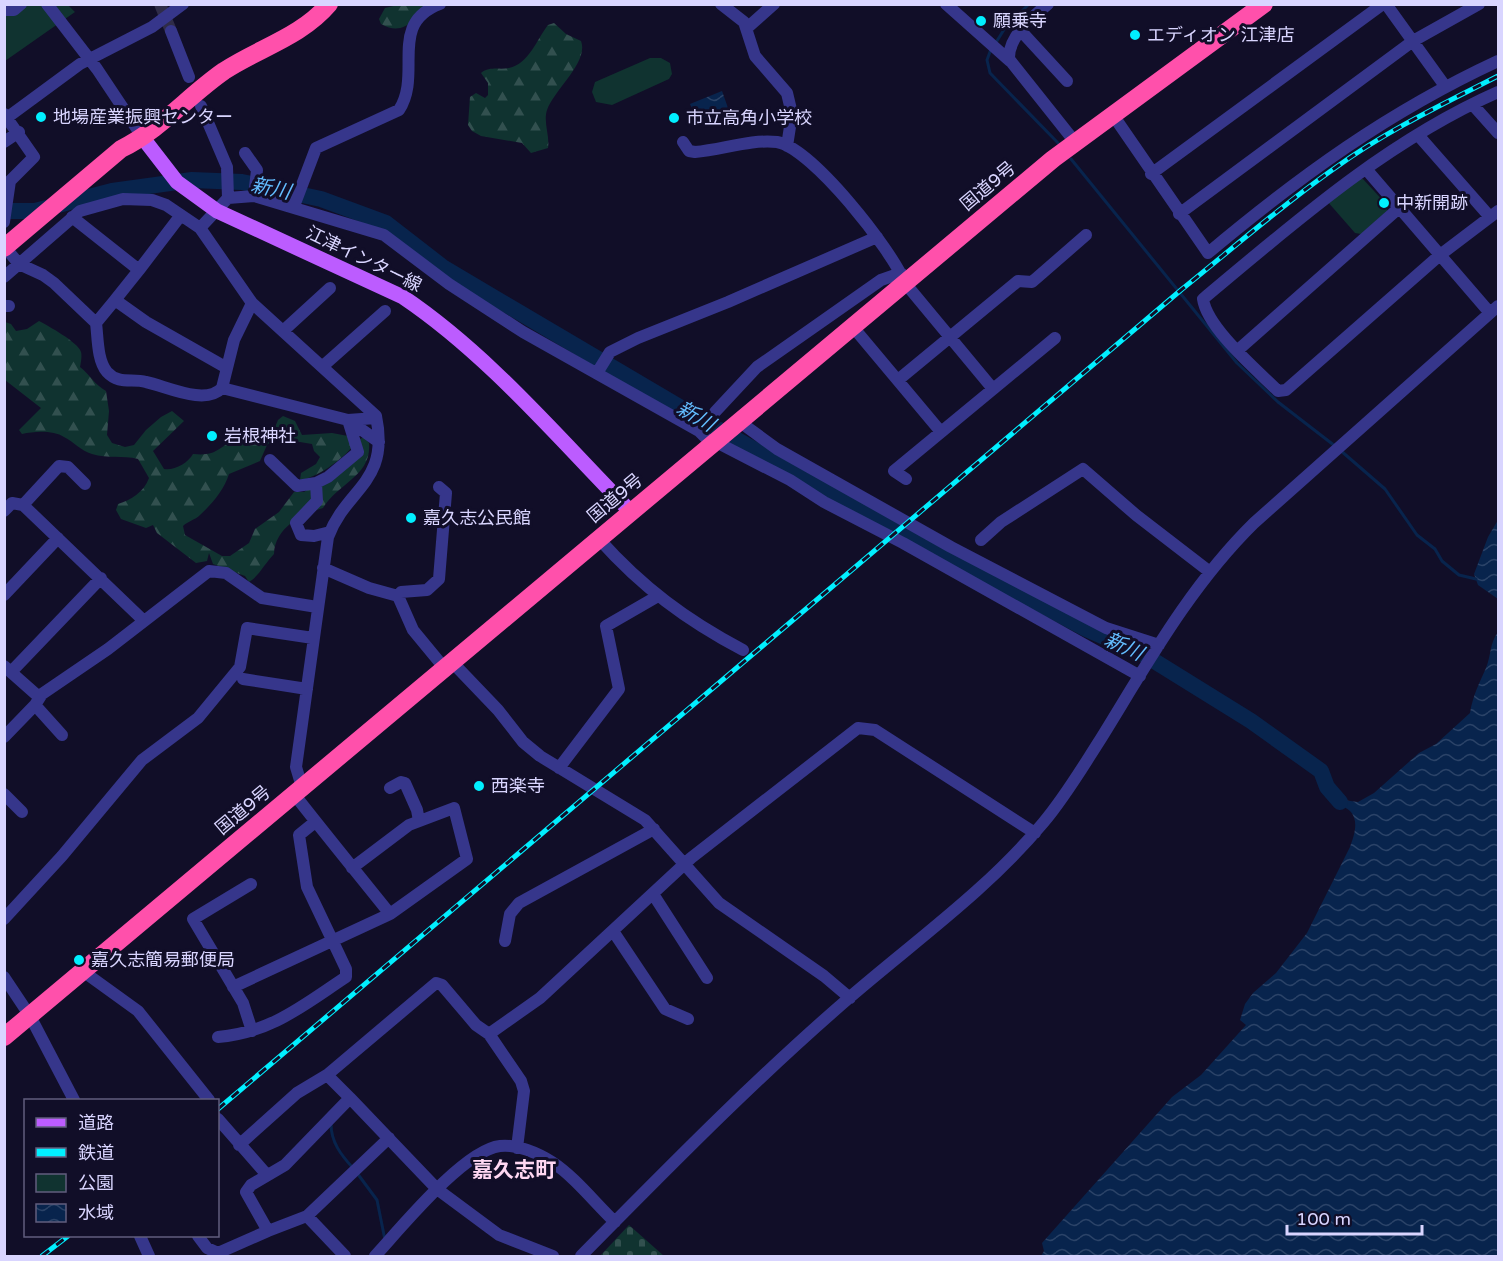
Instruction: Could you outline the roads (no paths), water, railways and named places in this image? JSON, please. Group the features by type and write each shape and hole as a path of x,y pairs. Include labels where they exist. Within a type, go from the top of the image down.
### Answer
{"highway":[{"path":"4,247 224,72 295,34 329,4"},
{"name":"国道9号","path":"4,1037 853,327 903,278 1075,142 1264,4"},
{"path":"12,263 92,178"}],"main road":[{"name":"江津インター線","path":"143,138 169,173 188,193 218,211 404,297 428,314 481,360 631,512"}],"street":[{"path":"4,10 14,10 21,4"},
{"path":"47,4 89,59 143,138"},
{"path":"6,219 10,181 34,158 19,132 6,116 89,59 152,27 183,4"},
{"path":"295,205 300,186 316,148 399,110 406,97 412,27 420,15 440,4"},
{"path":"721,4 741,19 747,28 755,57 784,88 790,99 792,122 787,146"},
{"path":"747,28 774,4"},
{"path":"946,4 1010,61 1075,142"},
{"path":"1010,61 1009,51 1021,31 1048,4"},
{"path":"1151,174 1384,4 1445,86"},
{"path":"1179,214 1413,41 1479,4"},
{"path":"171,31 189,76"},
{"path":"1021,31 1067,81"},
{"path":"1113,115 1151,174 1208,253 1281,192 1359,136 1445,86 1498,60"},
{"path":"1418,135 1494,214 1440,255 1286,390 1278,391 1238,350 1204,309 1203,299 1324,197 1418,135 1498,92"},
{"path":"1473,105 1498,133"},
{"path":"200,228 218,211 229,195 226,161 201,106"},
{"path":"4,142 19,132"},
{"path":"683,142 690,151 695,152 762,142 787,146 837,187 878,237 903,278 993,389"},
{"path":"245,153 256,167 257,179 254,195"},
{"path":"581,1257 721,1114 850,998 965,902 1035,833 1066,794 1158,647 1210,572 1254,523 1494,309 1440,255 1366,169"},
{"path":"229,195 254,195 295,205 384,236 493,312 598,371 716,442 790,480 824,502 1142,673"},
{"path":"4,277 12,263 72,216 89,208 134,199 152,200 166,205 200,228 252,303 323,366 376,418 379,442 372,474 333,523 330,532 317,607 296,767 298,791 315,822 390,914"},
{"path":"1238,350 1399,208"},
{"path":"96,322 181,215"},
{"path":"72,216 139,270"},
{"path":"898,380 1018,281 1032,282 1086,235"},
{"path":"598,371 608,354 649,333 728,302 878,237"},
{"path":"4,247 12,263 43,275 96,322 102,361 115,378 126,382 144,381 181,394 215,393 222,388 234,340 252,303"},
{"path":"715,412 757,367 881,280 903,278"},
{"path":"283,331 330,288"},
{"path":"115,300 146,322 227,368"},
{"path":"323,366 386,311"},
{"path":"853,327 940,432"},
{"path":"906,479 894,471 1055,338"},
{"path":"222,388 348,420 376,418"},
{"path":"348,420 379,442"},
{"path":"270,460 297,486 316,483 328,477 358,453 348,420"},
{"path":"738,424 777,449 951,547 1106,628 1158,647"},
{"path":"24,505 59,466 68,467 85,484"},
{"path":"981,540 1001,522 1083,469 1136,515 1210,572"},
{"path":"316,483 317,501 296,523 296,528 301,535 307,536 330,532"},
{"path":"398,596 400,592 427,590 439,579 446,493 439,487"},
{"path":"4,510 12,503 24,505 144,621"},
{"path":"4,595 58,538"},
{"path":"599,539 633,576 658,596 719,637 743,650"},
{"path":"323,568 369,588 398,596"},
{"path":"4,737 37,701 211,570 226,573 262,598 317,607"},
{"path":"62,735 37,701 8,669 101,578"},
{"path":"398,596 413,630 498,710 523,742 559,768 645,820 719,903 825,976 850,998"},
{"path":"559,768 619,689 606,626 658,596"},
{"path":"4,919 62,856 142,760 198,718 240,667 247,628 314,638"},
{"path":"243,679 307,689"},
{"path":"489,1034 540,998 691,858 858,728 868,727 1010,814 1035,833"},
{"path":"390,788 400,782 405,783 417,810 419,821"},
{"path":"4,794 22,812"},
{"path":"233,987 390,914 467,859 454,808 409,825 352,868"},
{"path":"218,1037 246,1034 289,1015 346,977 346,969 307,887 298,835 315,822"},
{"path":"505,941 510,914 519,903 654,829"},
{"path":"250,884 193,919 243,1003 252,1031"},
{"path":"653,894 707,978"},
{"path":"613,931 665,1009 688,1019"},
{"path":"84,972 138,1011 206,1099"},
{"path":"4,978 30,1016 73,1099"},
{"path":"239,1145 297,1093 327,1075 436,983 442,985 476,1025 489,1034 521,1081 524,1091 517,1148"},
{"path":"327,1075 437,1189 499,1235 553,1257"},
{"path":"268,1231 246,1192 251,1185 285,1165 350,1098"},
{"path":"219,1120 267,1175"},
{"path":"199,1237 211,1252 218,1253 306,1216 389,1138"},
{"path":"375,1257 437,1189 477,1155 499,1146 517,1148 553,1163 615,1222"},
{"path":"306,1216 345,1257"},
{"path":"140,1237 149,1257"}],"water":[{"path":"722,91 728,108 697,120 690,104"},
{"path":"1498,520 1498,599 1478,585 1474,574 1488,537"},
{"path":"1498,632 1498,1256 1041,1256 1044,1251 1042,1243 1172,1097 1201,1075 1246,1025 1240,1020 1245,1004 1253,993 1276,973 1307,933 1350,847 1355,820 1351,812 1339,803 1343,800 1358,802 1374,793 1419,753 1436,744 1470,713 1488,663 1493,640"}],"waterway":[{"path":"995,44 1005,28 1029,4"},
{"path":"991,49 987,60 990,73 1059,144"},
{"path":"1071,159 1237,363 1278,402 1335,446"},
{"name":"新川","path":"4,211 35,211 112,191 192,180 242,182 321,199 386,223 444,268 698,418 881,520 1086,629 1143,654 1251,721 1321,771 1327,787 1340,802"},
{"path":"1340,450 1385,489 1417,535 1435,549 1442,561 1459,575 1476,579"},
{"path":"331,1124 337,1148 353,1168"},
{"path":"357,1173 377,1200 385,1240"}],"tunnel":[{"path":"160,4 171,31"}],"railway":[{"path":"219,1108 1181,290 1257,228 1315,182 1374,142 1498,76"},
{"path":"42,1256 67,1237"}],"place":[{"name":"願乗寺","path":"981,21"},
{"name":"エディオン 江津店","path":"1135,35"},
{"name":"地場産業振興センター","path":"41,117"},
{"name":"市立高角小学校","path":"674,118"},
{"name":"中新開跡","path":"1384,203"},
{"name":"岩根神社","path":"212,436"},
{"name":"嘉久志公民館","path":"411,518"},
{"name":"西楽寺","path":"479,786"},
{"name":"嘉久志簡易郵便局","path":"79,960"}],"district":[{"name":"嘉久志町","path":"514,1170"}]}
